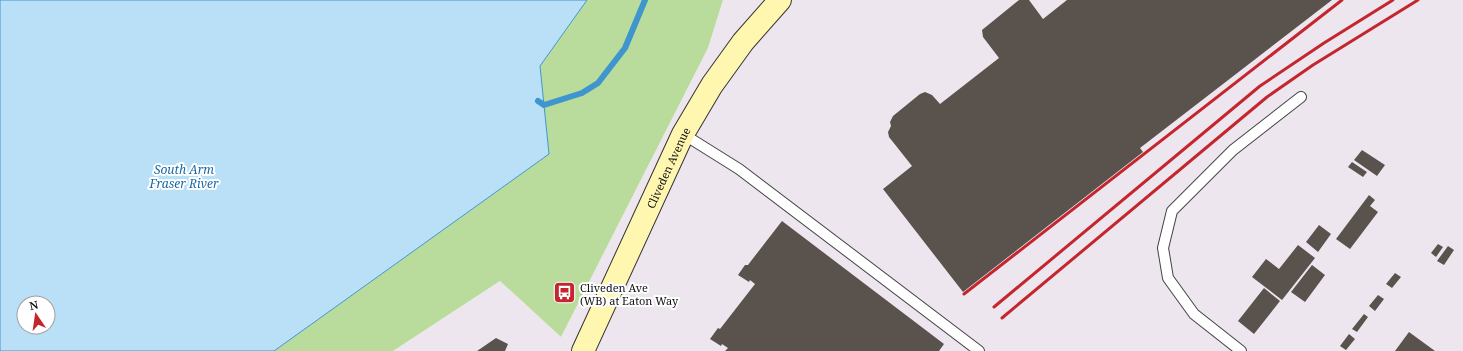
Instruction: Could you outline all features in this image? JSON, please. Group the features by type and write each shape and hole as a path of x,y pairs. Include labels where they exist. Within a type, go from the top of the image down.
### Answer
{"street":[{"name":"Cliveden Avenue","path":"583,351 683,134 712,85 743,42 780,0"}],"lane":[{"path":"1241,351 1194,314 1168,278 1163,248 1172,211 1233,150 1301,97"},
{"path":"683,134 739,169 979,351"}],"shaded area":[{"path":"723,0 1463,0 1463,351 393,351 500,281 561,337 708,48"}],"green space":[{"path":"587,0 723,0 708,48 561,337 500,281 393,351 274,351 549,154 540,66"}],"water":[{"name":"South Arm Fraser River","path":"0,0 587,0 540,66 549,154 274,351 0,351"}],"building":[{"path":"1019,0 1029,0 1043,19 1067,0 1332,0 1140,148 1143,152 963,292 883,189 912,166 889,137 888,132 893,116 920,94 925,92 932,95 940,104 999,58 983,37 982,30"},
{"path":"1362,150 1385,165 1377,176 1354,160"},
{"path":"1352,162 1367,172 1363,177 1348,167"},
{"path":"1369,195 1375,200 1370,206 1378,212 1350,249 1336,239"},
{"path":"782,221 944,344 939,351 725,351 728,348 722,344 721,346 710,339 718,328 720,329 755,284 738,275 745,265 748,265"},
{"path":"1319,225 1331,234 1318,252 1306,242"},
{"path":"1438,244 1443,247 1436,257 1431,253"},
{"path":"1298,245 1315,258 1282,300 1252,277 1266,259 1279,269"},
{"path":"1448,246 1454,250 1444,265 1437,261"},
{"path":"1312,265 1325,275 1305,302 1291,292"},
{"path":"1395,273 1401,277 1392,288 1386,284"},
{"path":"1264,288 1280,301 1254,334 1238,321"},
{"path":"1378,295 1384,299 1375,311 1369,306"},
{"path":"1364,314 1368,317 1357,332 1352,329"},
{"path":"1409,332 1435,351 1395,351"},
{"path":"1349,334 1355,339 1346,350 1340,346"},
{"path":"496,338 508,344 505,351 477,351"}],"waterway":[{"path":"538,101 544,105 582,93 598,83 625,48 645,0"}],"railway":[{"path":"964,294 1342,0"},
{"path":"994,307 1260,86 1324,43 1393,0"},
{"path":"1002,318 1267,97 1313,65 1418,0"}],"place":[{"name":"Cliveden Ave (WB) at Eaton Way","path":"565,293"}]}
